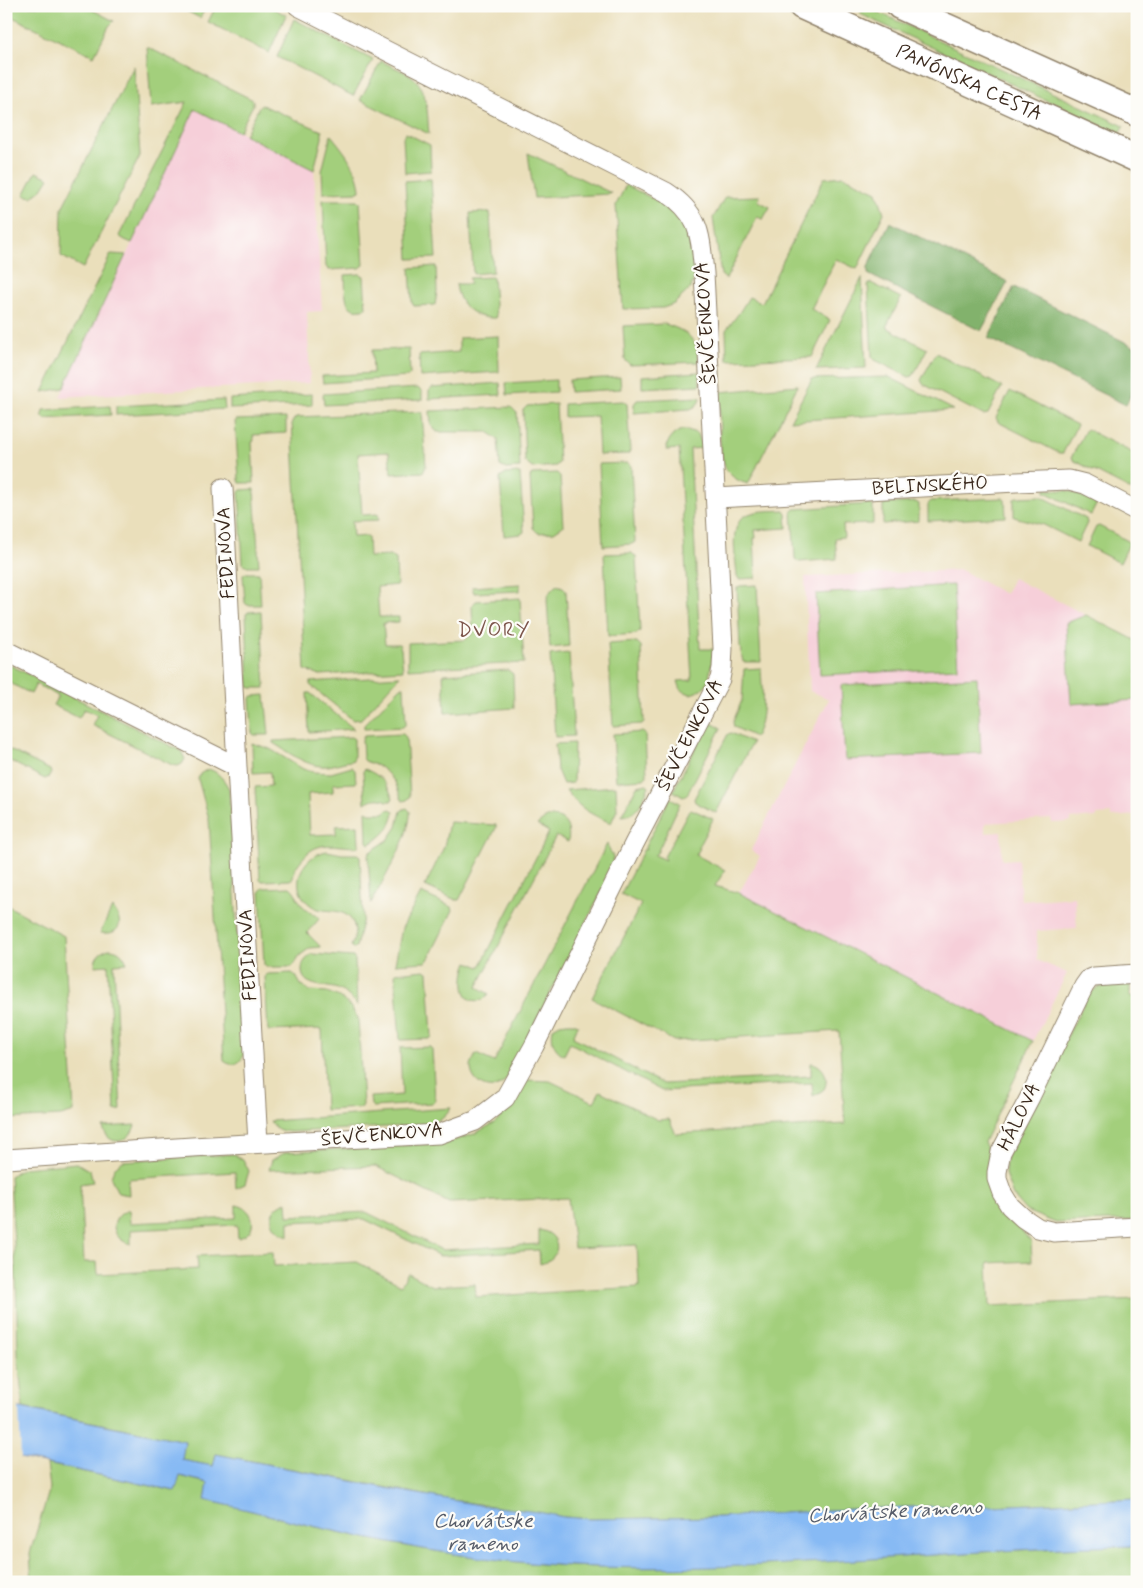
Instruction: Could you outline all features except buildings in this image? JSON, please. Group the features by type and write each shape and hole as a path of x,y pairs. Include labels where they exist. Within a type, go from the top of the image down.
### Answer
{"main road":[{"name":"PANÓNSKA CESTA","path":"802,6 1137,159"},
{"path":"900,6 1137,113"}],"street":[{"name":"ŠEVČENKOVA","path":"6,1158 439,1134 475,1121 505,1098 534,1046 634,844 720,679 724,648 708,341 701,238 694,220 683,205 666,192 298,6"},
{"name":"BELINSKÉHO","path":"716,498 1069,480 1084,484 1137,511"},
{"name":"FEDINOVA","path":"223,488 258,1143"},
{"path":"6,651 237,767"},
{"name":"HÁLOVA","path":"1137,974 1094,977 1084,986 1001,1152 996,1172 1005,1199 1016,1213 1038,1228 1054,1232 1137,1227"}],"shaded area":[{"path":"195,108 314,170 322,311 307,312 310,383 60,397"},
{"path":"961,570 1005,594 1013,578 1137,641 1137,764 1134,764 1137,815 1111,817 1111,814 1097,815 1097,817 1071,819 1071,822 1052,823 1051,819 985,823 985,833 1001,832 1002,860 1018,859 1021,901 1075,897 1077,928 1037,931 1037,960 1067,973 1033,1041 739,893 760,856 751,850 829,699 810,691 805,577"}],"green space":[{"path":"6,6 85,6 114,21 109,26 94,56 6,14"},
{"path":"177,6 207,6 200,18"},
{"path":"216,6 269,6 286,15 269,53 208,22"},
{"path":"865,6 1124,126 1119,134 860,14"},
{"path":"294,19 373,60 353,96 277,57"},
{"path":"147,47 253,100 253,105 239,132 195,109 132,243 119,236 187,102 151,107"},
{"path":"381,61 410,75 421,87 426,102 429,134 360,100"},
{"path":"134,66 140,156 83,268 61,256 62,208"},
{"path":"262,105 322,131 314,170 245,135 259,107"},
{"path":"406,133 430,145 431,171 405,173 403,137"},
{"path":"331,135 354,168 359,183 360,191 358,192 323,193 322,171"},
{"path":"528,153 611,193 534,198"},
{"path":"36,172 49,178 42,189 32,197 24,195"},
{"path":"843,176 877,192 884,213 857,269 836,259 811,309 830,320 812,357 727,360 726,330 749,297 762,303 824,178"},
{"path":"431,179 436,258 409,259 405,181"},
{"path":"626,185 661,203 669,209 687,230 692,247 694,277 691,288 674,304 663,308 623,309 616,205"},
{"path":"760,196 758,201 770,207 763,219 757,217 726,279 721,275 713,218 725,197"},
{"path":"323,200 358,200 360,202 364,265 360,268 329,270 326,267"},
{"path":"490,212 493,272 473,274 470,213"},
{"path":"890,222 1008,282 981,331 868,274 868,267"},
{"path":"111,254 126,255 64,388 43,392"},
{"path":"436,266 437,292 435,305 414,306 412,303 410,268"},
{"path":"360,274 364,276 366,308 356,309 348,304 345,275"},
{"path":"493,277 496,318 481,316 468,310 460,299 456,284 470,284 469,278"},
{"path":"862,278 866,368 816,370"},
{"path":"871,283 901,298 886,327 927,349 913,376 909,377 873,359 868,285"},
{"path":"1014,287 1137,348 1137,382 1126,405 988,338"},
{"path":"665,324 679,329 689,336 696,347 699,362 630,365 625,360 623,326"},
{"path":"498,336 499,372 420,377 419,355 459,352 459,338"},
{"path":"409,349 410,375 408,377 323,383 322,376 373,373 372,350"},
{"path":"936,353 1002,387 988,414 983,415 923,384 921,380"},
{"path":"699,372 700,385 642,388 642,376"},
{"path":"620,377 621,389 570,392 569,380"},
{"path":"889,377 954,410 790,421 812,379"},
{"path":"556,380 556,392 507,395 506,383"},
{"path":"500,383 501,395 429,399 429,391 432,388"},
{"path":"798,385 748,484 734,478 724,465 722,456 720,392"},
{"path":"418,388 422,392 422,400 324,405 323,394"},
{"path":"1010,391 1077,425 1063,453 1059,453 998,422 996,418"},
{"path":"312,394 312,405 230,409 230,399"},
{"path":"700,397 697,405 690,409 634,413 634,404 637,400"},
{"path":"224,400 225,409 116,415 116,406"},
{"path":"623,401 627,404 630,451 628,454 599,455 597,416 564,417 564,404"},
{"path":"556,404 559,463 556,466 532,468 525,462 523,410 527,406"},
{"path":"110,406 111,415 45,419 42,415 43,410"},
{"path":"511,407 517,413 520,468 506,469 500,466 498,439 488,432 437,432 431,425 430,411"},
{"path":"422,412 426,466 423,472 391,474 389,452 358,454 362,515 378,514 379,520 352,521 353,537 368,536 369,557 390,556 396,559 397,585 377,587 379,617 399,617 399,622 383,623 385,644 399,644 403,670 320,675 305,670 292,422 296,417"},
{"path":"286,418 286,433 253,435 254,483 240,483 235,420"},
{"path":"1086,429 1137,455 1137,493 1073,460 1072,456"},
{"path":"682,430 698,434 703,448 690,449 700,649 713,649 709,678 705,686 690,694 681,690 678,681 692,680 679,449 666,450 671,437"},
{"path":"628,463 631,466 635,542 632,544 603,546 599,464"},
{"path":"520,473 524,532 504,536 500,478 506,474"},
{"path":"557,473 560,476 563,526 554,532 538,533 533,528 530,478 532,474"},
{"path":"254,489 259,566 245,566 243,564 239,492 241,490"},
{"path":"1045,489 1069,491 1097,503 1091,515 1045,492"},
{"path":"1041,496 1086,519 1087,523 1078,542 1044,525 1014,517 1014,499 1017,497"},
{"path":"1003,498 1005,500 1006,517 928,521 928,504 931,501"},
{"path":"916,502 919,504 919,521 883,524 883,505"},
{"path":"870,504 873,506 873,524 843,525 844,537 835,538 837,559 799,562 795,559 792,512 795,509"},
{"path":"784,510 787,528 755,530 756,578 739,579 737,576 734,539 739,523 744,517 752,513"},
{"path":"1099,526 1128,541 1129,544 1120,563 1087,546 1096,527"},
{"path":"632,553 636,557 640,631 637,634 608,636 604,554"},
{"path":"246,573 259,573 261,605 247,605 245,603 243,575"},
{"path":"520,584 520,591 474,593 472,587"},
{"path":"557,585 566,590 569,646 550,648 547,599 550,591"},
{"path":"757,585 761,662 743,662 740,647 737,588 740,586"},
{"path":"953,585 958,668 820,675 816,594"},
{"path":"520,598 524,663 408,669 408,643 465,640 473,633 472,605 476,601"},
{"path":"261,611 265,688 252,688 249,687 246,614 248,612"},
{"path":"1086,615 1137,641 1137,700 1071,704 1066,623"},
{"path":"637,642 641,646 644,722 642,724 613,726 608,644"},
{"path":"569,653 574,736 555,737 550,655"},
{"path":"6,663 181,751 185,759 178,766 172,765 92,725 97,715 84,709 79,718 53,705 58,696 36,684 31,694 6,681"},
{"path":"761,668 762,712 755,737 734,727 733,722 742,700 744,669"},
{"path":"508,670 513,674 514,708 445,713 443,674"},
{"path":"400,676 361,719 353,720 310,685 310,682"},
{"path":"977,677 981,753 845,760 841,685"},
{"path":"401,687 404,687 406,724 403,727 364,729 364,725"},
{"path":"307,693 310,693 354,729 309,732"},
{"path":"265,695 269,735 254,735 252,733 250,698"},
{"path":"709,722 721,728 687,795 683,797 673,791"},
{"path":"642,732 645,734 647,776 644,779 616,781 613,734"},
{"path":"731,733 752,743 716,813 695,802 694,799 728,734"},
{"path":"403,734 406,737 410,797 403,801 395,782 387,773 363,758 362,739 364,736"},
{"path":"351,737 354,739 354,758 352,761 328,766 313,765 273,743 273,741"},
{"path":"252,743 270,749 303,769 313,772 331,773 352,767 355,770 356,783 333,784 333,792 308,794 310,835 336,834 336,826 358,825 359,845 357,847 329,845 316,848 310,851 300,862 295,869 293,878 290,880 262,881 260,879 255,787 271,786 270,772 253,773"},
{"path":"574,743 573,783 563,784 557,770 555,744"},
{"path":"6,748 50,770 49,777 45,779 6,759"},
{"path":"208,769 218,774 229,789 244,1053 239,1062 234,1064 224,1061 209,819 198,779 200,774"},
{"path":"365,769 379,777 385,784 393,798 391,801 376,799 365,803 363,771"},
{"path":"647,784 649,786 636,810 621,816 637,786"},
{"path":"616,786 617,810 611,823 586,810 566,790"},
{"path":"670,798 680,803 657,853 654,855 665,860 664,857 689,810 691,809 713,819 698,847 700,848 696,855 725,870 715,886 739,893 1033,1041 984,1142 990,1155 989,1176 998,1202 1031,1242 1032,1261 988,1263 990,1306 1137,1299 1137,1499 992,1506 829,1510 720,1517 590,1519 564,1517 445,1499 216,1454 213,1466 181,1460 185,1441 23,1408 18,1355 16,1276 10,1176 23,1168 77,1163 90,1171 93,1182 80,1184 84,1262 97,1262 98,1274 198,1269 197,1256 273,1252 274,1266 357,1262 401,1285 408,1273 433,1286 475,1284 476,1297 639,1287 637,1245 574,1248 568,1198 449,1203 375,1166 269,1170 272,1160 286,1152 446,1143 474,1134 494,1123 512,1107 526,1080 550,1081 594,1102 600,1091 658,1120 669,1119 676,1134 845,1124 839,1031 674,1041 592,998 641,904 621,894 644,849 646,850 645,847"},
{"path":"407,808 410,811 406,832 395,858 371,903 368,855 388,840 397,827 401,811"},
{"path":"391,809 394,812 389,827 383,835 369,844 367,842 366,811 370,813 384,813"},
{"path":"547,817 558,818 565,823 569,836 568,842 556,836 477,987 489,994 483,1000 475,1001 466,994 464,988 464,974 468,962 480,967 549,832 537,825"},
{"path":"449,822 496,825 459,900 425,886 444,847"},
{"path":"607,844 613,857 612,871 507,1078 497,1086 486,1087 480,1084 471,1069 476,1054 494,1062"},
{"path":"327,851 357,854 360,856 363,918 354,949 351,946 355,935 352,920 340,912 321,910 312,906 304,899 300,891 300,874 304,866 310,859"},
{"path":"290,887 304,907 319,917 307,933 320,947 310,948 299,956 292,967 266,967 264,965 260,891 263,888"},
{"path":"421,893 452,907 453,910 428,960 425,962 395,964 402,928"},
{"path":"6,905 64,936 74,1112 61,1116 6,1119"},
{"path":"112,908 119,920 118,927 111,933 100,933"},
{"path":"109,949 120,953 127,963 114,964 121,1110 115,1111 108,965 95,966 99,955"},
{"path":"312,954 353,957 355,960 357,1006 350,997 340,990 316,985 306,980 303,976 303,965"},
{"path":"425,970 428,972 432,1037 429,1039 400,1040 395,973"},
{"path":"292,973 301,985 310,991 327,992 339,997 349,1005 358,1018 363,1105 361,1108 325,1110 322,1029 268,1031 265,977 267,974"},
{"path":"1130,984 1130,997 1137,996 1137,1220 1056,1223 1026,1211 1013,1196 1005,1174 1006,1158 1088,995 1098,987"},
{"path":"567,1023 578,1025 573,1037 663,1084 811,1076 811,1063 822,1069 826,1076 826,1085 823,1090 813,1096 812,1083 662,1091 570,1043 564,1055 560,1053 554,1044 553,1028"},
{"path":"430,1047 432,1049 435,1100 433,1103 373,1107 370,1097 402,1095 400,1048"},
{"path":"451,1108 440,1120 425,1125 290,1132 278,1129 270,1121"},
{"path":"135,1125 129,1136 119,1141 109,1138 103,1127"},
{"path":"234,1154 244,1161 249,1171 245,1184 236,1188 235,1172 128,1179 129,1195 118,1193 111,1178 114,1168 123,1161"},
{"path":"287,1202 288,1216 366,1212 442,1250 539,1244 539,1230 547,1232 552,1236 557,1246 556,1252 548,1261 540,1264 539,1250 440,1256 364,1219 289,1222 289,1236 277,1230 272,1220 275,1210"},
{"path":"236,1205 248,1211 252,1221 252,1227 249,1232 245,1236 238,1238 237,1225 131,1230 131,1244 119,1238 114,1228 122,1213 129,1210 130,1223 236,1218"},
{"path":"47,1464 175,1491 180,1476 208,1483 206,1500 371,1539 428,1550 514,1562 643,1568 713,1567 995,1551 1137,1546 1137,1582 32,1582 30,1553 50,1488"}],"water":[{"name":"Chorvátske rameno","path":"6,1405 185,1441 182,1460 213,1466 216,1454 396,1490 564,1517 590,1519 720,1517 829,1510 992,1506 1137,1499 1137,1546 995,1551 713,1567 571,1566 485,1558 371,1539 205,1500 208,1483 180,1476 175,1491 6,1455"}],"pier":[{"path":"6,1402 19,1405 21,1461 6,1458"}],"district":[{"name":"DVORY","path":"494,630"}]}
